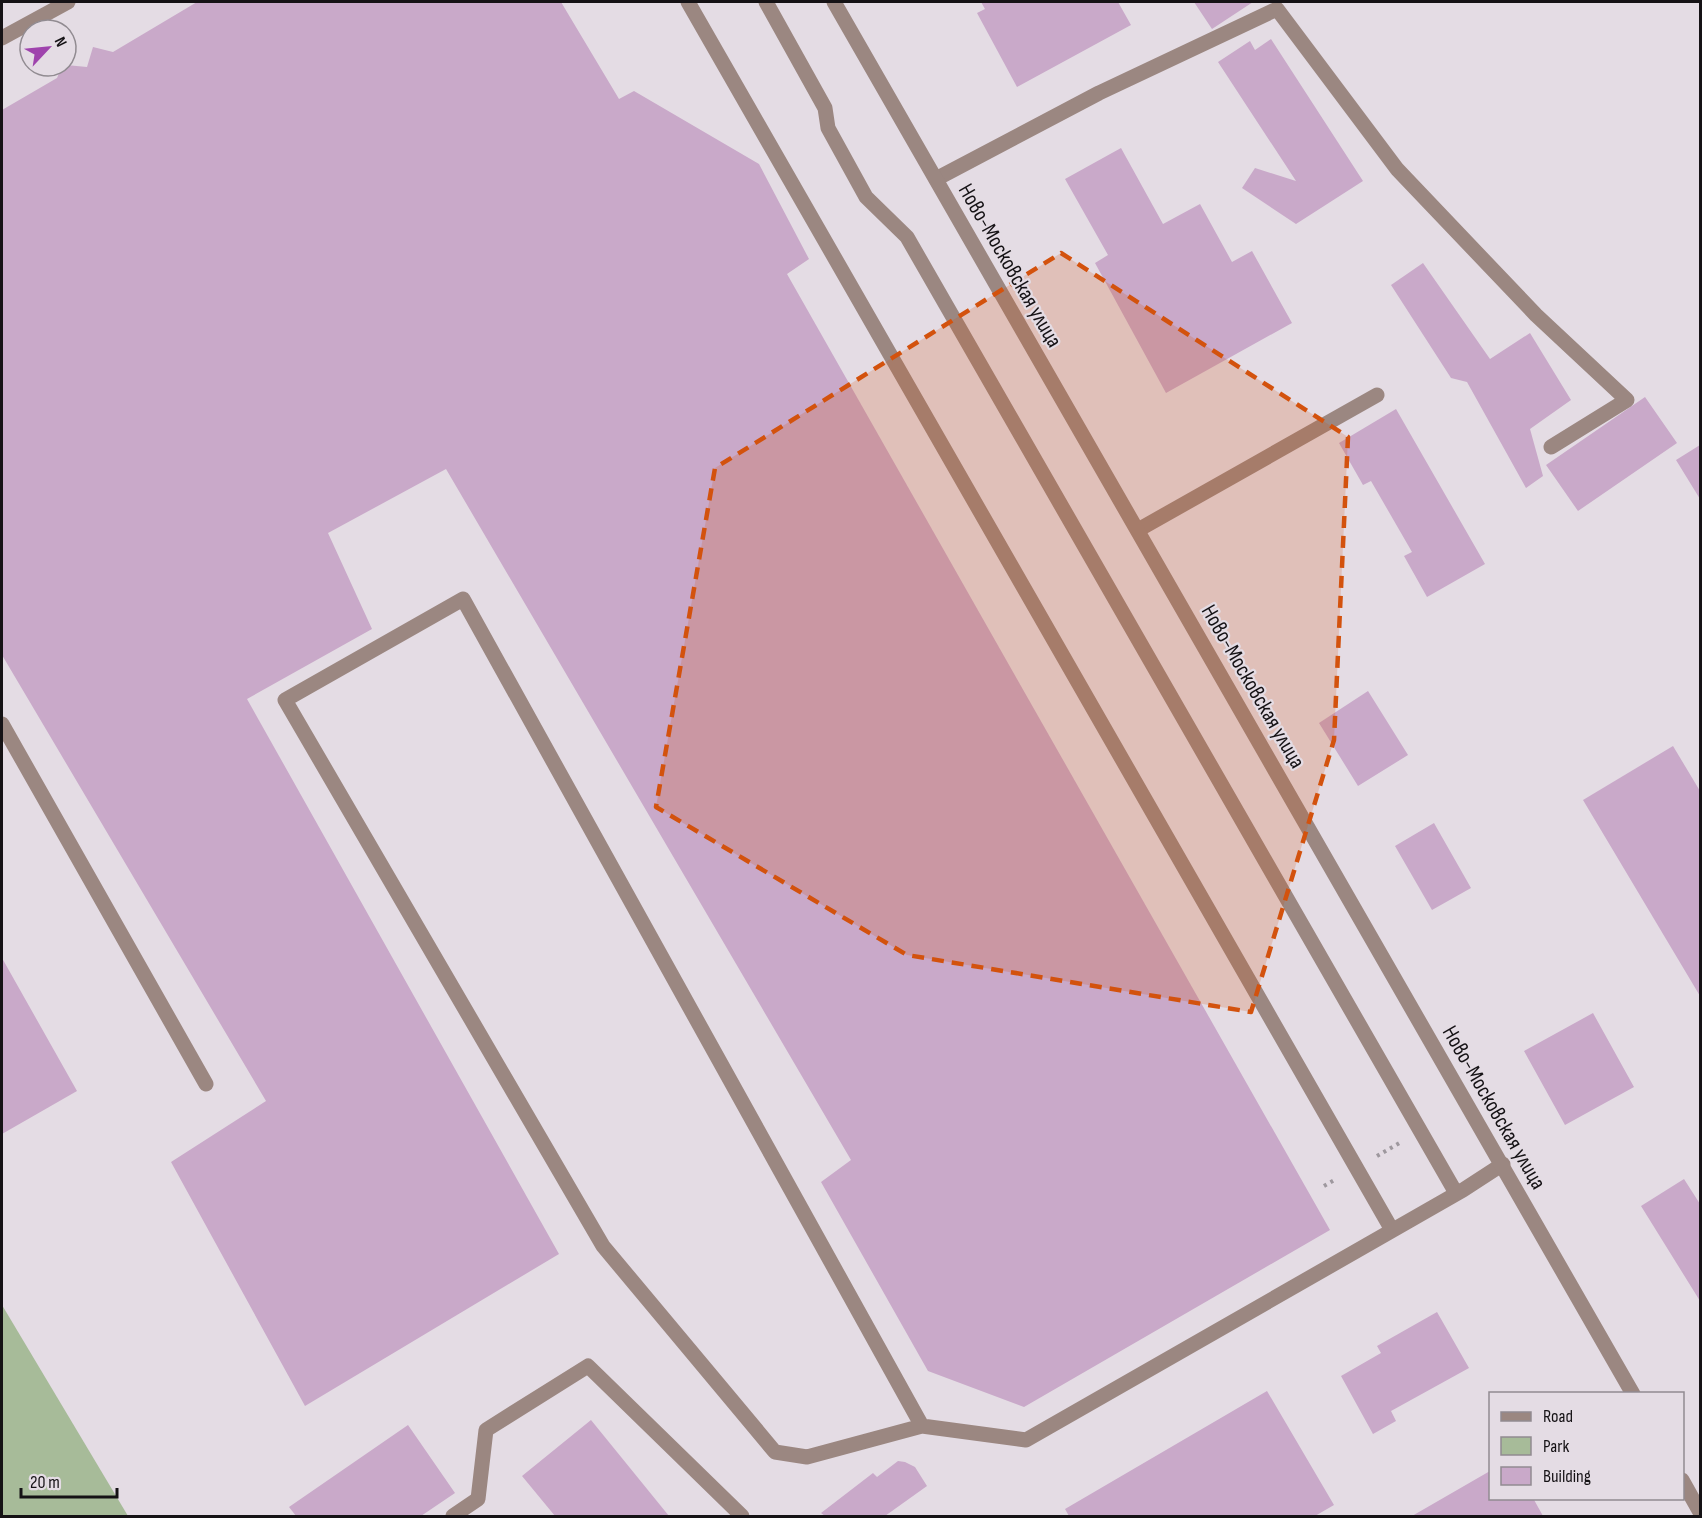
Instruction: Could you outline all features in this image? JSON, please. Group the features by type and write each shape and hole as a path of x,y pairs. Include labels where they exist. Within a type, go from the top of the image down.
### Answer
{"street":[{"path":"2,38 68,2"},
{"path":"688,2 1392,1230"},
{"path":"766,2 825,108 828,128 866,197 907,237 1456,1193"},
{"name":"Ново-Московская улица","path":"834,2 1310,827 1632,1392"},
{"path":"936,179 1099,93 1277,9 1397,169 1536,315 1627,400 1551,447"},
{"path":"1138,530 1377,395"},
{"path":"922,1426 463,599 285,700 603,1246 775,1452 807,1457 922,1426 1026,1440 1503,1164"},
{"path":"2,724 206,1084"},
{"path":"453,1516 478,1499 486,1430 588,1366 742,1516"},
{"path":"1684,1482 1701,1512"}],"highlighted area":[{"path":"1061,253 1348,437 1334,740 1251,1012 907,955 656,807 715,468"}],"green space":[{"path":"2,1305 128,1516 2,1516"}],"building":[{"path":"197,2 561,2 619,99 634,91 759,164 809,259 787,274 1330,1230 1024,1407 928,1371 821,1182 851,1160 446,469 328,533 372,629 247,699 559,1254 305,1406 171,1162 266,1101 2,655 2,110 57,78 78,78 78,66 87,67 93,47 113,52"},
{"path":"981,2 1118,2 1131,25 1017,87 977,13 985,9"},
{"path":"1194,2 1253,2 1212,29"},
{"path":"1271,39 1363,181 1296,224 1242,188 1255,168 1296,181 1218,62 1250,41 1255,50"},
{"path":"1121,148 1163,224 1200,204 1232,262 1252,251 1292,323 1166,393 1095,263 1108,255 1065,179"},
{"path":"1423,263 1490,359 1530,333 1571,400 1530,429 1543,476 1526,488 1467,382 1451,378 1391,285"},
{"path":"1645,397 1677,443 1578,511 1546,465"},
{"path":"1396,409 1485,564 1427,597 1404,556 1412,552 1371,481 1363,485 1339,443"},
{"path":"1700,445 1700,499 1676,460"},
{"path":"1368,691 1408,755 1358,786 1319,723"},
{"path":"1673,746 1700,791 1700,996 1583,800"},
{"path":"1434,823 1471,888 1432,910 1395,846"},
{"path":"2,958 77,1091 2,1134"},
{"path":"1593,1013 1634,1087 1565,1125 1524,1051"},
{"path":"1684,1179 1700,1204 1700,1301 1641,1206"},
{"path":"1437,1312 1469,1368 1391,1411 1396,1421 1373,1434 1341,1376 1381,1353 1377,1346"},
{"path":"1267,1391 1334,1505 1315,1516 1069,1516 1065,1509"},
{"path":"591,1420 669,1516 555,1516 522,1476"},
{"path":"408,1425 455,1493 421,1516 296,1516 289,1507"},
{"path":"898,1461 915,1467 927,1486 885,1516 825,1516 821,1513 873,1473 877,1477"},
{"path":"1489,1472 1489,1500 1534,1500 1543,1516 1412,1516"}]}
